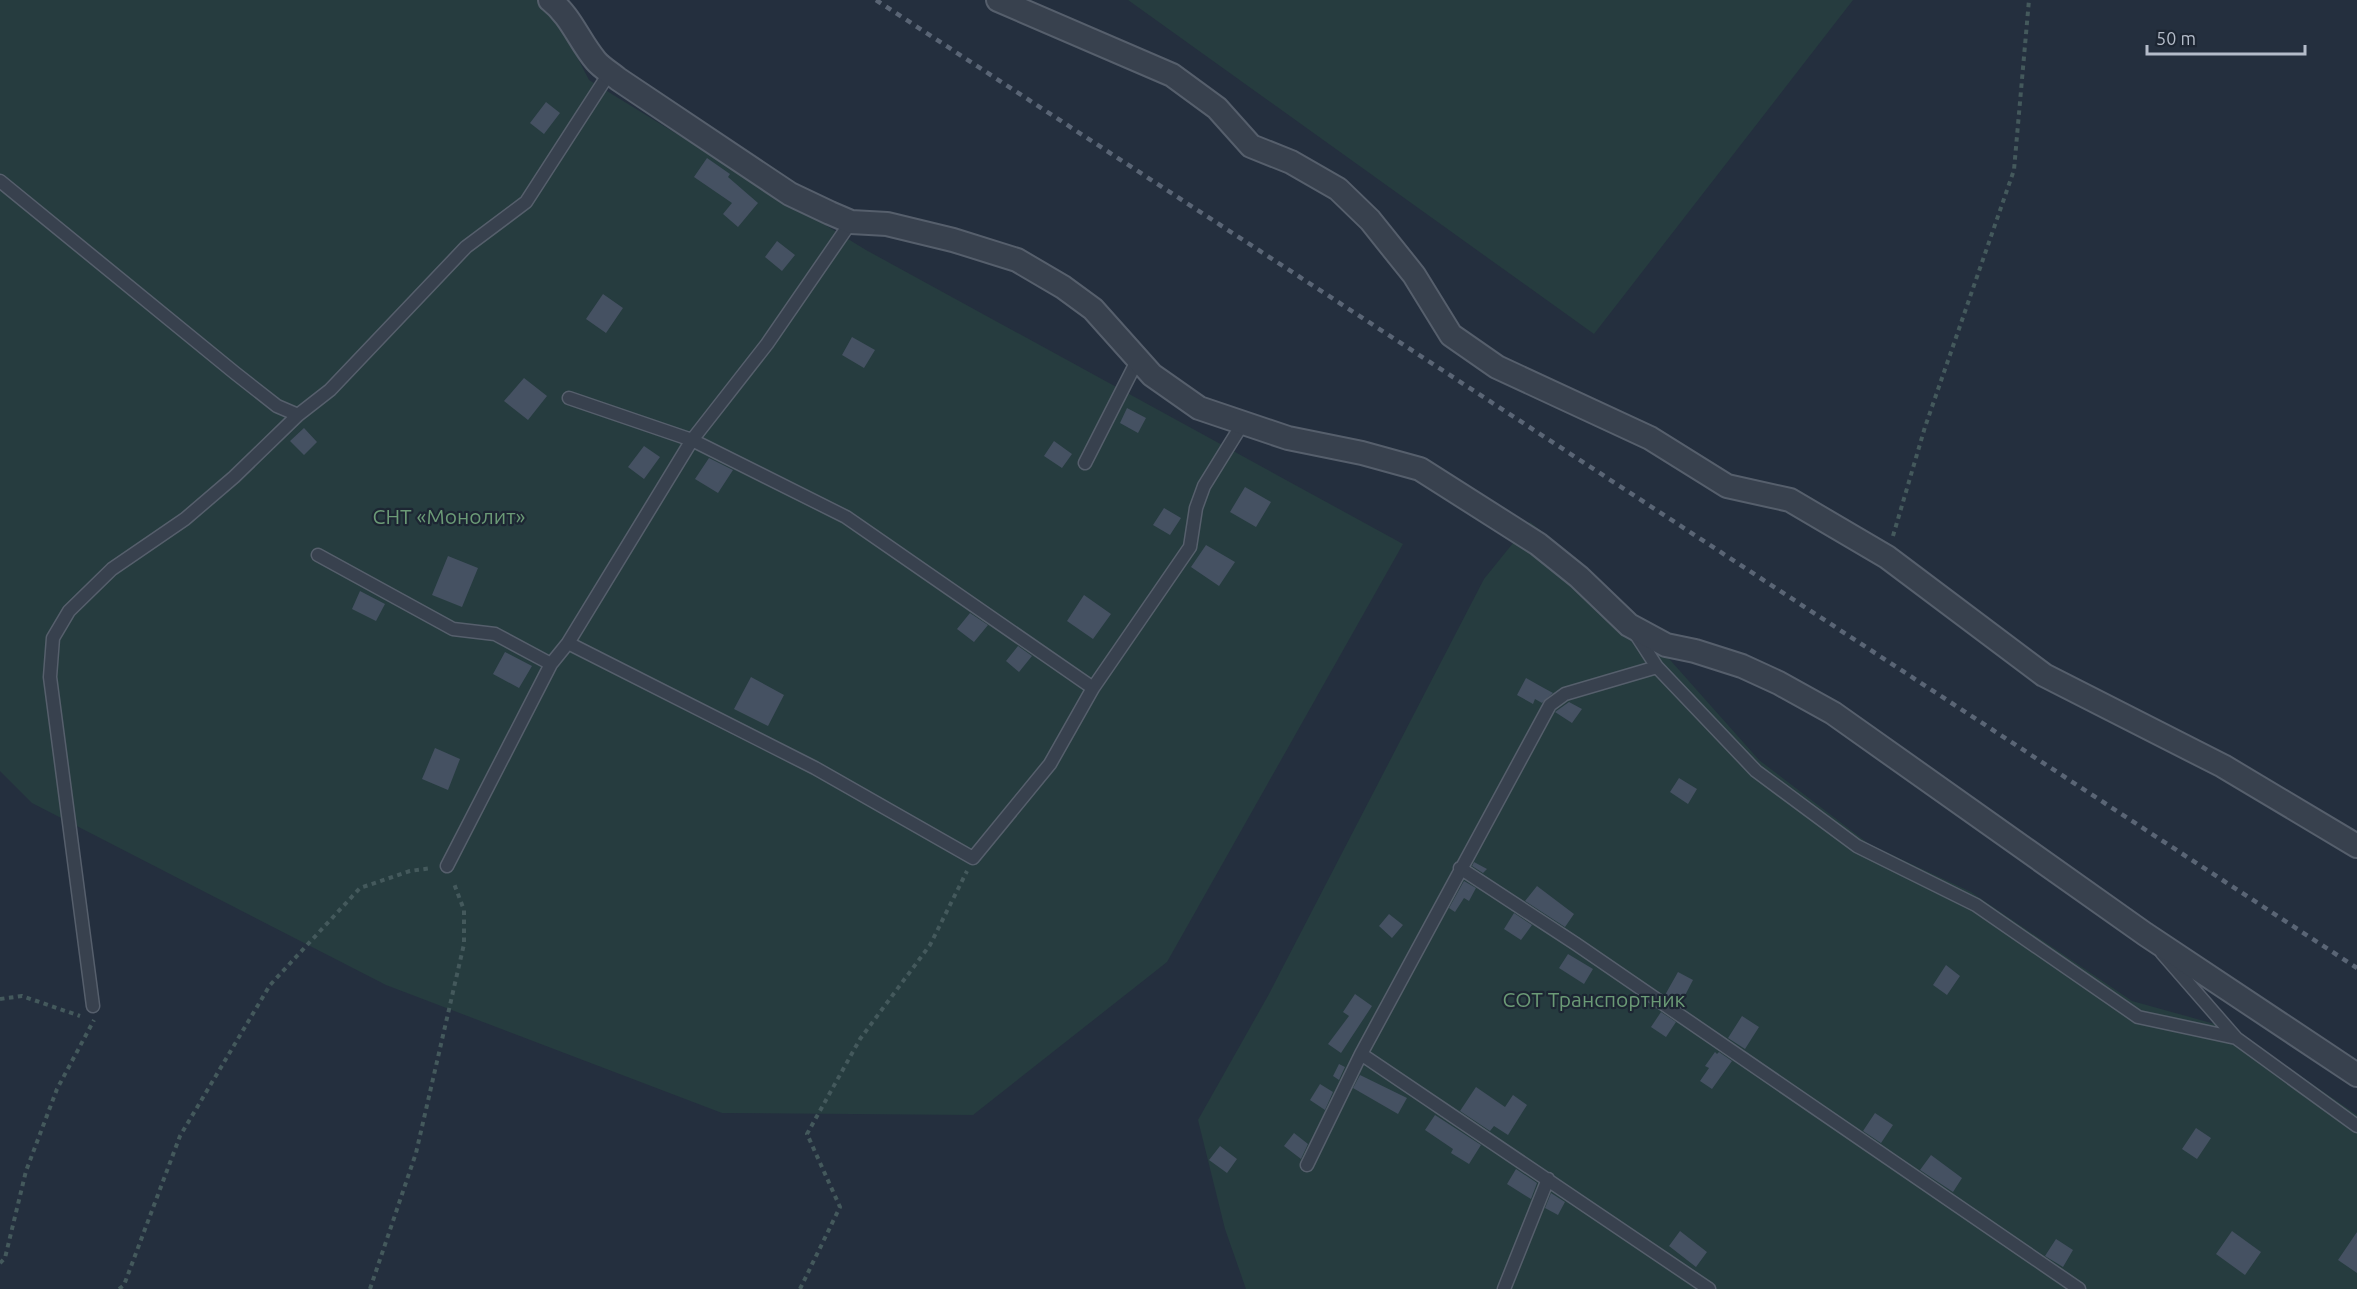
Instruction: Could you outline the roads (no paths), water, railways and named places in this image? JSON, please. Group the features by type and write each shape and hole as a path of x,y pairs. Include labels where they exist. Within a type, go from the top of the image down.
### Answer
{"street":[{"path":"550,0 559,7 596,61 790,194 851,222 898,226 1017,260 1093,309 1152,375 1199,408 1288,438 1362,453 1420,469 1538,544 1579,577 1629,625 1666,645 1695,651 1743,666 1779,682 1833,713 2145,934 2357,1075"},
{"path":"998,0 1172,75 1217,108 1251,146 1291,162 1338,189 1370,220 1414,275 1451,335 1497,368 1650,438 1727,486 1790,500 1887,556 2044,675 2223,766 2357,846"}],"lane":[{"path":"93,1006 50,676 53,638 69,611 112,569 185,519 234,477 298,415 330,390 466,247 526,202 610,72"},
{"path":"0,181 277,406 298,415"},
{"path":"447,866 551,664 568,643 692,440 767,344 851,222"},
{"path":"1085,463 1138,359"},
{"path":"569,398 692,440 846,517 1093,688"},
{"path":"568,643 815,768 974,858 1050,764 1093,688 1190,547 1196,508 1204,486 1243,423"},
{"path":"318,555 453,629 495,634 551,664"},
{"path":"1629,625 1657,667 1756,771 1857,846 1976,905 2138,1017 2236,1038"},
{"path":"1307,1165 1361,1054 1550,705 1565,694 1615,677 1657,667"},
{"path":"1460,868 1576,944 2079,1289"},
{"path":"2145,934 2236,1038 2357,1126"},
{"path":"1361,1054 1709,1289"},
{"path":"1504,1289 1548,1179"}],"railway":[{"path":"876,0 2357,968"}],"park label":[{"name":"СНТ «Монолит»","path":"449,516"},
{"name":"СОТ Транспортник","path":"1594,999"}]}
